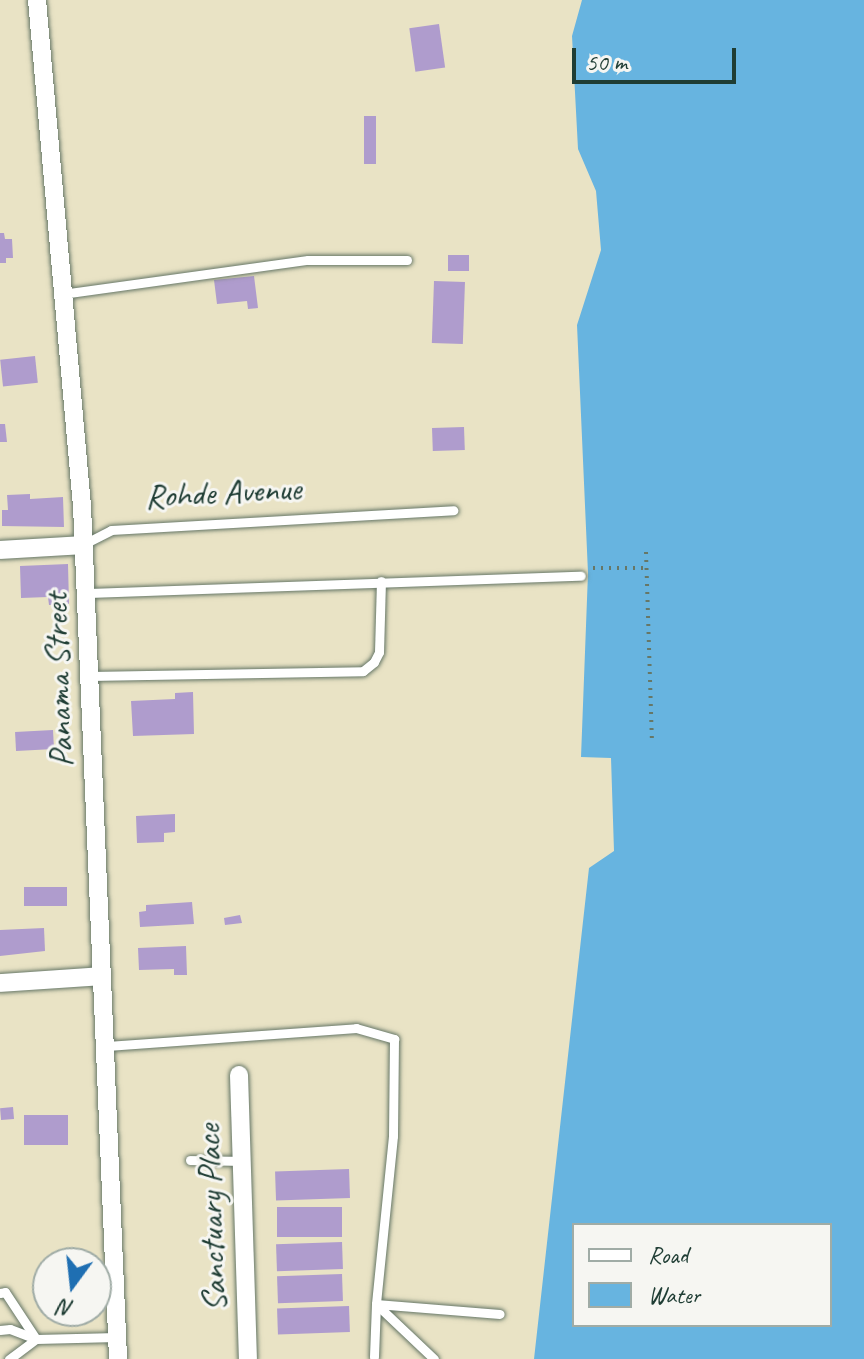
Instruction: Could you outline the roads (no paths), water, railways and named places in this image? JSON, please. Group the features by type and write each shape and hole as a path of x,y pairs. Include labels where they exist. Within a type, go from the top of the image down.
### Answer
{"street":[{"name":"Panama Street","path":"37,0 84,545 118,1359"},
{"name":"Rohde Avenue","path":"0,550 84,545"},
{"path":"0,983 102,976"},
{"name":"Sanctuary Place","path":"239,1075 248,1359"}],"lane":[{"path":"62,294 308,260 407,260"},
{"name":"Rohde Avenue","path":"84,545 111,530 453,510"},
{"path":"86,593 581,576"},
{"path":"90,676 363,671 374,662 379,652 381,581"},
{"path":"107,1046 356,1028 394,1039 393,1136 376,1304 374,1357"},
{"path":"190,1160 242,1161"},
{"path":"0,1293 5,1292 36,1339"},
{"path":"376,1304 500,1314"},
{"path":"376,1304 434,1359"},
{"path":"0,1330 10,1329 36,1339 117,1337"},
{"path":"9,1359 36,1339"}],"water":[{"path":"582,0 864,0 864,1359 534,1359 589,868 614,851 611,758 581,757 588,573 577,325 601,250 596,191 578,149 572,36"}]}
